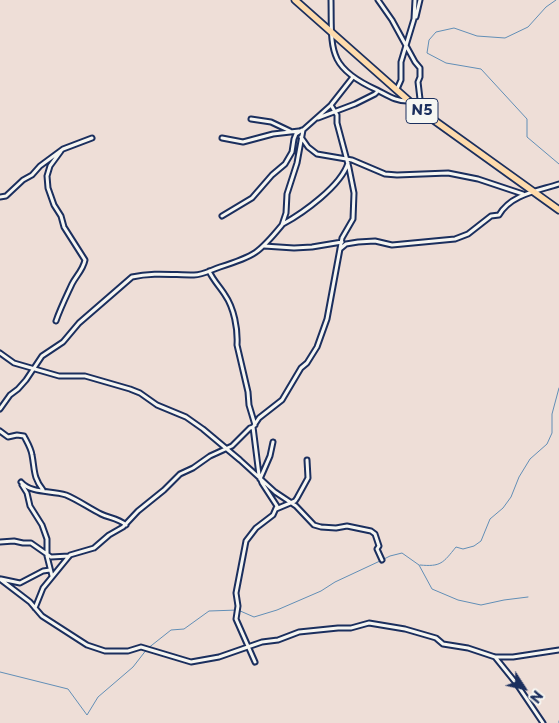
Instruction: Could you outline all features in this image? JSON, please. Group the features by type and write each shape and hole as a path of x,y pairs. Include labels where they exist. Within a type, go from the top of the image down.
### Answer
{"highway":[{"name":"N5","path":"295,0 418,108 559,210"}],"street":[{"path":"331,0 330,31 336,59 359,82 401,102 410,101"},
{"path":"378,0 420,68 418,82 420,99 418,108"},
{"path":"396,89 401,80 400,62 414,19 415,0"},
{"path":"416,18 420,0"},
{"path":"222,216 252,198 285,164 292,152 296,134 331,105 353,77"},
{"path":"315,120 355,104 378,91"},
{"path":"0,542 31,543 53,557 70,556 94,548 126,525 138,511 180,474 235,444 260,418 282,400 300,368 307,363 317,347 327,319 340,249 352,219 354,193 336,123 337,115 331,105"},
{"path":"251,119 271,122 291,132"},
{"path":"222,138 243,142 273,134 303,130"},
{"path":"283,224 286,213 287,194 297,163 303,130"},
{"path":"301,136 308,147 317,154 347,161 385,174 448,173 478,179 523,194"},
{"path":"0,197 6,196 40,166 68,146 92,138"},
{"path":"56,322 60,309 85,260 64,227 48,188 47,176 50,166 61,151"},
{"path":"0,409 10,395 26,380 42,356 64,342 79,323 132,277 144,274 195,275 241,261 258,252 283,224 308,208 322,196 343,173 347,161"},
{"path":"340,249 346,244 358,242 392,245 455,239 468,234 491,216 499,215 502,209 523,194 559,184"},
{"path":"264,246 294,248 342,242"},
{"path":"209,271 233,307 237,345 254,426 260,479 277,506 273,515 250,534 246,541 236,593 238,606 236,619 255,662"},
{"path":"0,354 14,363 62,377 85,376 130,388 157,405 190,419 227,448 260,479 290,502 314,524 321,527 347,526 371,531 378,540 379,546 377,550 382,560"},
{"path":"0,432 8,436 24,436 32,454 33,473 36,481 44,491"},
{"path":"260,479 270,456 273,442"},
{"path":"276,509 297,498 308,478 307,460"},
{"path":"52,576 47,554 47,539 42,525 30,506 27,493 21,482 33,489 73,498 102,515 117,519 126,525"},
{"path":"36,608 43,588 70,556"},
{"path":"50,570 43,571 20,583 0,579 30,602 42,616 77,640 105,651 128,651 141,647 191,662 219,657 300,632 351,628 369,624 405,629 436,638 443,644 468,648 495,657 514,657 559,650"},
{"path":"495,657 516,683 543,723"}],"waterway":[{"path":"556,0 546,7 528,27 505,38 477,36 454,28 436,32 429,40 427,53 446,63 481,69 527,119 527,137 559,164"},
{"path":"420,565 441,563 456,547 463,549 474,546 481,541 490,519 503,508 511,497 519,477 530,459 547,444 552,433 552,414 559,388"},
{"path":"384,559 402,553 419,565 432,589 458,600 481,605 528,597"},
{"path":"0,672 68,689 87,715 98,697 133,667 147,649 171,630 184,629 209,611 238,610 254,617 277,610 321,591 335,582 380,561"}]}
